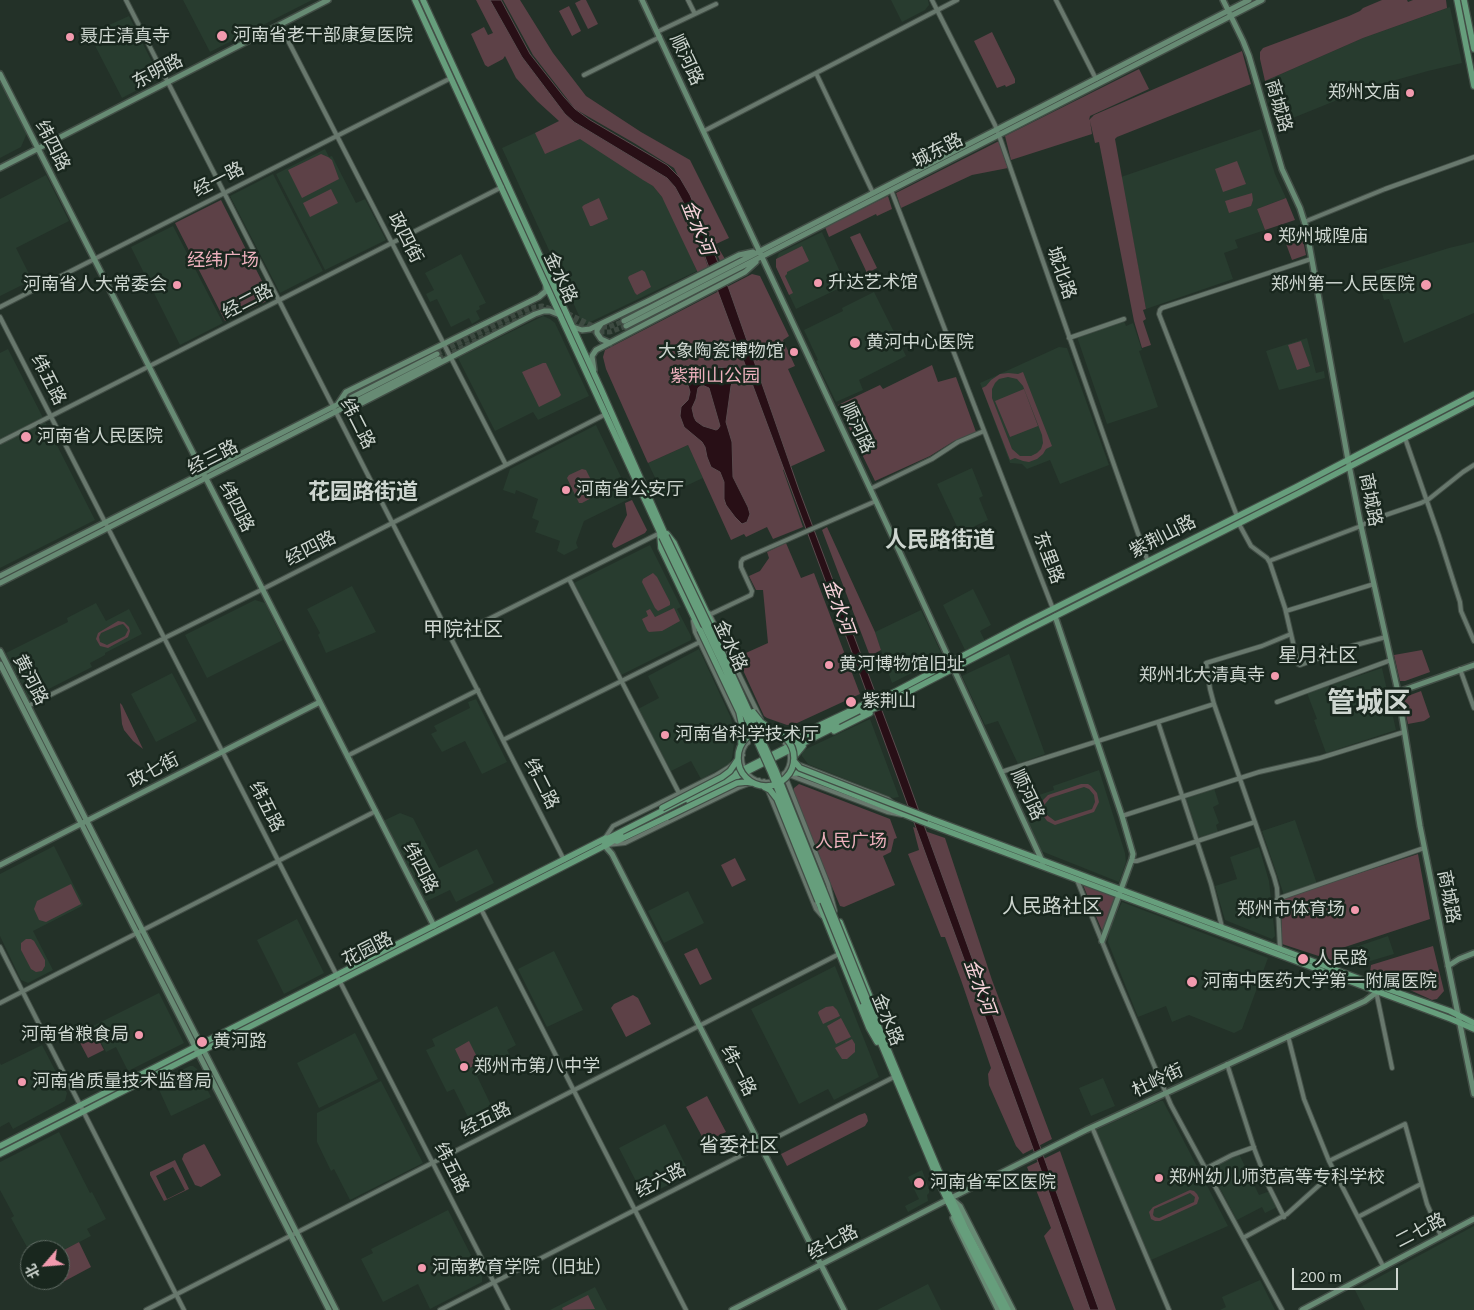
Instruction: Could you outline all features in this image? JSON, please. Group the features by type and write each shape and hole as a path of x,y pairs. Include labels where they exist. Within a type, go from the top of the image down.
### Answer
{"main road":[{"name":"金水路","path":"416,0 451,78 573,327 663,534"},
{"name":"金水路","path":"423,0 546,285 772,762 889,1059 949,1199"},
{"path":"1457,0 1474,86"},
{"path":"1464,0 1474,49"},
{"name":"紫荆山路","path":"866,709 882,697 1474,394"},
{"name":"紫荆山路","path":"866,709 885,704 1474,402"},
{"path":"663,534 674,543 754,715 771,732"},
{"path":"663,534 661,548 739,712 744,744"},
{"path":"866,709 831,720 800,735 761,730 753,732 746,737 740,757 742,773 770,790 777,799 868,1028 889,1059"},
{"path":"866,709 836,730 805,745 798,751 787,774 786,784 790,800 884,1033 889,1059"},
{"path":"604,843 866,709"},
{"path":"780,733 787,738 791,745 793,760 800,768 1120,892 1378,989 1450,1011 1474,1023"},
{"name":"花园路","path":"0,1154 84,1112 199,1049 338,978 481,909 604,843 619,829 722,777 730,771 740,757"},
{"path":"787,774 799,773 1077,880 1120,892 1222,927 1474,1029"},
{"name":"花园路","path":"338,978 434,926 564,860 604,843 631,836 737,783 760,783 770,786 777,784 787,774"},
{"name":"花园路","path":"0,1146 80,1105 199,1049"},
{"name":"金水路","path":"889,1059 894,1077 949,1199 1003,1310"},
{"name":"金水路","path":"963,1228 1008,1310"}],"street":[{"name":"纬二路","path":"126,0 279,301 336,408 392,523 564,860"},
{"name":"东明路","path":"0,168 328,0"},
{"name":"顺河路","path":"642,0 954,668 1045,868"},
{"path":"688,0 695,14"},
{"name":"城北路","path":"932,0 998,132 1150,568"},
{"path":"704,131 958,0"},
{"path":"1056,0 1096,79"},
{"name":"商城路","path":"1222,0 1230,13 1249,56 1282,169 1300,208 1304,222 1348,460 1398,692 1424,848 1474,1094"},
{"name":"城东路","path":"760,253 873,193 998,132 1230,13 1249,0"},
{"name":"城东路","path":"625,323 725,268 891,190 1096,79 1230,13 1262,0"},
{"path":"584,76 716,4"},
{"name":"政四街","path":"280,25 506,465"},
{"path":"816,73 873,193"},
{"name":"纬四路","path":"0,74 434,926"},
{"name":"经一路","path":"0,307 451,78"},
{"path":"1304,222 1474,156"},
{"name":"经二路","path":"0,442 504,186"},
{"name":"东里路","path":"891,190 1053,609 1133,854 1132,862 1102,941"},
{"path":"573,327 585,330 648,301 709,277 725,268 739,255 760,253"},
{"path":"595,375 592,361 594,353 745,272 760,253"},
{"path":"1237,516 1159,314 1160,310 1311,259"},
{"path":"336,408 346,392 539,297 546,291 546,285"},
{"path":"336,408 356,406 544,311 560,315"},
{"name":"纬五路","path":"0,317 508,1310"},
{"path":"1069,338 1124,319"},
{"path":"603,322 597,333 601,339 610,343"},
{"name":"经三路","path":"0,576 106,525 438,356"},
{"name":"经四路","path":"28,706 606,414"},
{"path":"870,488 932,459 958,442 984,430"},
{"path":"1405,438 1427,500 1460,602 1461,611 1474,641"},
{"path":"1269,561 1361,526 1371,520 1427,500 1474,465"},
{"path":"711,614 751,595 752,591 741,567 743,559 876,501"},
{"path":"1239,524 1250,546 1264,555 1269,561 1286,611 1297,662 1300,665 1352,646 1386,637"},
{"name":"经三路","path":"0,583 106,525"},
{"path":"451,638 663,534"},
{"path":"569,579 679,794"},
{"path":"1286,611 1374,584"},
{"path":"704,607 711,614 771,732 781,739 793,760"},
{"path":"692,614 695,632 744,744"},
{"path":"1280,949 1276,888 1272,872 1214,704 1206,663 1262,646 1291,634"},
{"path":"503,740 700,642"},
{"name":"黄河路","path":"0,651 139,932 294,1235 329,1310"},
{"path":"1277,702 1391,660"},
{"name":"黄河路","path":"0,664 84,822"},
{"path":"1398,692 1474,665"},
{"path":"1460,670 1474,708"},
{"path":"348,756 478,690"},
{"name":"政七街","path":"0,865 320,702"},
{"path":"1001,772 1214,704"},
{"path":"1158,722 1211,884 1222,927"},
{"path":"1122,816 1259,772 1320,758 1404,732"},
{"path":"760,783 738,788 625,843 604,843 613,826 716,775 740,757 746,770 760,783 816,908 826,920"},
{"path":"787,774 828,884 835,911"},
{"path":"0,1003 376,811"},
{"path":"1132,862 1255,822"},
{"name":"纬一路","path":"604,843 612,854 844,1310"},
{"path":"1277,899 1424,848"},
{"path":"1077,880 1177,1117 1282,1310"},
{"path":"481,909 686,1310"},
{"path":"0,947 184,1310"},
{"path":"1448,966 1474,953"},
{"name":"经五路","path":"146,1310 839,954"},
{"path":"1378,989 1392,1068"},
{"name":"杜岭街","path":"949,1199 1052,1146 1365,1000 1378,989"},
{"path":"1288,1036 1304,1099 1329,1160 1383,1266"},
{"path":"1228,1064 1254,1147 1269,1187 1284,1217"},
{"name":"经六路","path":"440,1310 894,1077"},
{"path":"1329,1160 1405,1124 1427,1204 1441,1236"},
{"path":"1092,1127 1169,1310"},
{"path":"1205,1169 1254,1147"},
{"path":"1243,1238 1284,1217 1335,1171"},
{"path":"1358,1216 1421,1184"},
{"path":"949,1199 955,1224 998,1310"},
{"path":"949,1199 960,1206 1012,1310"},
{"name":"经七路","path":"732,1310 949,1199"},
{"name":"二七路","path":"1302,1310 1383,1266 1474,1221"},
{"name":"二七路","path":"1308,1310 1474,1221"},
{"name":"黄河路","path":"294,1235 336,1310"}],"shaded area":[{"name":"河南省老干部康复医院","path":"183,0 312,0 210,52"},
{"path":"891,0 928,0 929,5 925,10 902,22"},
{"path":"1450,7 1462,63 1367,88 1278,124 1265,81 1363,38"},
{"path":"129,16 160,78 122,98 89,34"},
{"path":"0,80 27,133 21,147 0,158"},
{"path":"559,122 653,186 668,206 697,271 586,324 582,322 502,148"},
{"path":"1261,129 1275,174 1286,198 1257,209 1265,230 1235,240 1238,248 1224,253 1233,279 1146,309 1121,177"},
{"path":"325,149 329,157 332,156 356,203 365,199 386,240 325,270 276,174"},
{"path":"273,174 323,271 280,293 230,196"},
{"path":"46,175 69,221 16,248 32,280 0,296 0,199"},
{"name":"河南省人大常委会","path":"173,226 223,323 180,345 131,247"},
{"path":"822,232 846,285 796,309 776,267 777,258 779,253"},
{"name":"郑州第一人民医院","path":"1474,242 1474,313 1404,343 1389,299 1384,300 1375,271"},
{"path":"461,254 486,303 479,306 480,309 476,311 480,319 472,324 469,318 451,327 437,299 430,302 426,294 434,290 425,273"},
{"name":"黄河中心医院","path":"874,292 906,356 859,380 863,390 836,402 816,361 818,360 804,330 843,311 842,308"},
{"path":"543,316 555,323 589,396 538,420 533,412 495,431 458,358"},
{"path":"1124,321 1126,326 1133,323 1142,350 1139,351 1158,407 1107,424 1077,337"},
{"path":"1307,338 1316,373 1324,371 1325,378 1279,390 1266,351"},
{"path":"1059,347 1067,348 1109,465 1060,484 1050,460 1027,469 1022,464 1010,463 980,383"},
{"name":"河南省人民医院","path":"8,349 95,520 0,568 0,353"},
{"name":"河南省公安厅","path":"596,425 631,498 584,521 576,543 578,548 564,555 557,551 560,541 535,532 539,521 532,518 538,499 516,490 515,494 503,490 510,469"},
{"path":"688,445 703,478 664,496 648,463"},
{"path":"972,468 983,496 979,498 988,520 960,533 937,484"},
{"path":"650,545 681,607 677,609 691,636 691,640 621,675 574,583"},
{"path":"352,586 376,632 326,653 318,635 320,633 307,609"},
{"path":"973,589 991,625 980,631 985,641 965,650 943,605"},
{"path":"255,600 265,603 283,640 207,678 185,635"},
{"path":"96,603 106,621 129,609 142,634 105,653 105,655 90,663 92,667 29,699 6,653 68,622 67,618"},
{"path":"921,610 943,657 892,683 875,632"},
{"path":"699,649 731,718 735,736 732,758 729,764 701,779 691,761 671,771 638,709 659,698 648,676"},
{"path":"1009,654 1045,754 1018,764 998,721 985,725 962,676"},
{"path":"1382,668 1396,730 1326,753 1314,720 1317,719 1307,693"},
{"path":"172,673 197,721 156,742 131,694"},
{"path":"476,699 507,762 482,774 465,741 442,752 431,734 437,731 434,726 470,708 468,702"},
{"path":"870,719 899,797 893,798 808,764 802,756 804,750"},
{"path":"1099,770 1125,853 1126,862 1119,882 1041,851 1026,816 1036,811 1030,798 1054,790 1053,786"},
{"path":"1214,788 1219,804 1213,807 1219,823 1216,825 1218,832 1199,838 1186,797"},
{"path":"400,813 413,818 439,868 477,849 494,883 456,902 450,890 425,902 383,821"},
{"path":"1295,820 1317,884 1284,895 1262,831"},
{"path":"54,846 83,904 33,931 53,970 28,983 21,980 0,936 0,874"},
{"path":"1259,847 1269,881 1275,936 1272,939 1225,920 1215,886 1237,879 1230,857"},
{"path":"688,891 704,923 664,943 648,911"},
{"name":"河南中医药大学第一附属医院","path":"1122,902 1268,958 1242,1029 1234,1033 1189,1015 1172,1022 1166,1006 1138,1017 1108,942 1109,930"},
{"path":"297,919 324,973 284,994 257,940"},
{"path":"1388,936 1394,954 1350,967 1344,951"},
{"path":"554,951 583,1010 547,1027 518,969"},
{"path":"835,966 879,1077 834,1100 828,1089 799,1104 751,1009"},
{"name":"河南省粮食局","path":"159,993 184,1043 128,1071 116,1047 106,1052 93,1026"},
{"name":"郑州市第八中学","path":"497,1006 516,1045 507,1050 511,1058 477,1076 499,1122 476,1133 454,1089 447,1092 426,1050 435,1046 432,1039"},
{"path":"355,1033 378,1079 319,1108 297,1063"},
{"name":"河南省质量技术监督局","path":"42,1045 67,1093 65,1101 13,1129 9,1122 0,1127 0,1063 1,1065"},
{"path":"190,1066 197,1069 211,1097 171,1116 156,1083"},
{"path":"1103,1078 1115,1106 1091,1116 1079,1088"},
{"path":"381,1081 423,1163 350,1200 334,1169 331,1171 317,1142 317,1113"},
{"name":"郑州幼儿师范高等专科学校","path":"1163,1101 1228,1226 1151,1260 1096,1130"},
{"path":"665,1124 690,1174 644,1197 619,1148"},
{"path":"59,1132 90,1193 92,1192 106,1219 87,1229 91,1236 70,1247 70,1240 23,1240 11,1218 14,1216 0,1190 0,1162"},
{"path":"1239,1154 1259,1195 1270,1191 1277,1207 1265,1213 1262,1207 1237,1220 1209,1168"},
{"name":"河南省军区医院","path":"922,1170 929,1189 928,1201 908,1212 905,1206 919,1199 908,1177"},
{"name":"河南教育学院（旧址）","path":"448,1210 482,1277 482,1282 430,1309 418,1284 383,1302 361,1259 373,1253 371,1249"},
{"path":"1474,1226 1474,1310 1365,1310 1355,1290"},
{"path":"1260,1280 1275,1310 1220,1310 1226,1307 1222,1297"},
{"path":"928,1284 941,1310 877,1310"},
{"path":"595,1287 607,1310 550,1310"}],"green space":[{"path":"476,0 490,0 522,57 565,114 574,122 667,178 675,187 688,211 708,267 698,273 662,197 653,186 580,139 545,154 535,133 559,121 516,78 505,56 488,67 485,65 471,34 484,27 488,35 493,33"},
{"path":"503,0 520,0 553,53 586,96 641,132 690,160 729,238 716,244 725,259 720,261 674,168 575,109 533,55"},
{"path":"586,0 598,24 588,29 575,3"},
{"path":"1382,0 1407,0 1408,2 1413,0 1446,0 1447,8 1363,38 1265,81 1260,59 1260,52 1263,48 1349,16"},
{"path":"569,6 581,31 572,36 559,11"},
{"path":"992,32 1015,79 1015,83 1006,87 1005,85 997,88 974,41"},
{"path":"1242,51 1251,84 1115,139 1146,309 1143,310 1146,319 1143,321 1151,345 1142,348 1134,321 1099,142 1095,143 1090,121 1092,134 1011,160 1005,136 1139,69 1149,89 1090,116 1089,120 1094,115"},
{"path":"999,141 1008,168 972,175 901,208 896,193"},
{"path":"321,154 332,160 339,179 302,198 288,170"},
{"path":"1237,161 1246,184 1223,192 1215,169"},
{"path":"331,189 338,203 310,217 303,203"},
{"path":"1252,193 1253,200 1251,206 1229,213 1225,201"},
{"path":"888,196 892,209 877,216 876,214 829,237 825,227"},
{"path":"599,198 608,219 590,226 582,207"},
{"path":"1286,198 1295,220 1265,230 1257,209"},
{"name":"经纬广场","path":"221,200 271,299 225,321 175,223"},
{"path":"860,233 877,268 867,273 850,237"},
{"path":"1302,235 1306,255 1292,260 1285,241"},
{"path":"802,246 809,261 787,272 785,276 793,293 789,295 776,267 776,259"},
{"path":"642,270 645,272 651,287 637,295 628,278"},
{"name":"紫荆山公园","path":"752,274 760,276 789,336 783,340 795,366 788,369 825,451 783,470 803,527 773,539 767,527 746,537 744,534 731,540 688,445 648,463 606,369 603,357 605,350"},
{"path":"1301,341 1310,366 1297,370 1288,345"},
{"path":"546,363 561,395 539,407 522,372"},
{"path":"932,365 938,382 956,377 976,432 954,441 930,456 875,481 838,405 880,385 883,389"},
{"path":"1023,372 1052,446 1046,449 1037,459 1029,462 1015,458 1010,460 982,388 1000,374 1018,374","holes":["1008,377 1017,379 1023,386 1042,435 1043,443 1041,449 1031,456 1020,456 1012,449 992,398 992,389 999,379"]},
{"path":"1024,389 1038,426 1010,437 995,401"},
{"path":"582,469 586,470 597,492 595,496 579,503 567,478 569,475"},
{"path":"632,500 647,530 645,533 615,548 612,544 627,515 625,503"},
{"path":"827,527 875,632 881,650 870,656 822,530"},
{"path":"786,543 801,578 814,573 860,694 795,724 787,725 764,716 737,657 768,643 763,590 756,590 749,576 760,571 769,558 767,552"},
{"path":"653,573 670,602 670,605 658,611 642,582 643,579"},
{"path":"674,608 680,621 662,631 649,632 647,630 642,619 648,616 646,611 650,609 655,617"},
{"path":"118,621 124,622 130,631 128,637 108,648 100,646 96,639 98,633","holes":["123,624 128,630 125,636 107,645 100,642 99,637 101,633"]},
{"path":"1422,650 1430,672 1400,681 1394,655"},
{"path":"1421,691 1430,717 1424,721 1408,724 1403,699"},
{"path":"120,703 122,705 143,749 124,730"},
{"name":"人民广场","path":"799,784 890,819 897,838 894,839 891,852 883,856 895,885 844,907 840,906 793,793 794,788"},
{"path":"1081,784 1088,784 1097,793 1099,802 1094,812 1055,825 1047,821 1042,814 1042,801 1048,795","holes":["1084,787 1089,789 1094,795 1095,802 1092,809 1055,821 1047,815 1045,804 1050,798"]},
{"path":"913,827 945,838 992,980 1052,1139 1023,1154 1016,1146 989,1085 988,1074 991,1068 961,980 945,937 941,937 908,854 919,850"},
{"name":"郑州市体育场","path":"1418,854 1430,919 1342,948 1347,963 1343,964 1282,944 1281,902 1283,898"},
{"path":"735,858 746,880 732,887 721,865"},
{"path":"71,884 81,904 46,922 39,920 34,909 37,901"},
{"path":"1083,885 1116,897 1103,933"},
{"path":"26,939 34,941 45,960 45,966 42,971 36,972 31,969 21,950 21,943"},
{"path":"1433,946 1444,991 1437,999 1432,1000 1370,972 1371,965"},
{"path":"697,948 712,979 700,985 684,954"},
{"path":"633,995 638,998 651,1024 626,1037 611,1008 614,1004"},
{"path":"833,1006 840,1016 823,1024 818,1013 819,1011"},
{"path":"841,1018 851,1037 836,1044 827,1026"},
{"path":"93,1029 104,1050 88,1058 77,1037"},
{"path":"852,1039 855,1044 855,1052 847,1059 842,1059 835,1048"},
{"path":"469,1041 480,1063 465,1070 455,1049"},
{"path":"707,1096 726,1132 705,1142 686,1107"},
{"path":"865,1113 868,1121 865,1126 787,1166 781,1154"},
{"path":"204,1144 221,1175 201,1187 195,1185 182,1159 184,1154"},
{"path":"1060,1151 1116,1310 1074,1310 1044,1236 1051,1228 1027,1167"},
{"path":"175,1160 189,1189 164,1201 150,1172","holes":["173,1167 185,1190 167,1199 156,1176"]},
{"path":"1190,1190 1194,1191 1199,1198 1197,1204 1160,1221 1151,1219 1149,1212 1153,1207","holes":["1190,1193 1195,1197 1194,1202 1159,1218 1153,1215 1154,1209"]},
{"path":"79,1242 91,1267 70,1278 70,1247"},
{"path":"588,1295 595,1309 563,1310 562,1308"}],"water":[{"name":"金水河","path":"490,0 501,0 530,54 575,109 590,120 667,165 680,178 690,195 729,289 799,490 898,753 1099,1310 1090,1310 1046,1184 854,658 688,211 675,187 667,178 574,122 565,114 522,57"},
{"path":"733,364 737,378 733,380 731,386 726,422 732,442 733,477 750,514 747,522 742,524 726,505 724,482 720,472 711,467 702,442 684,427 680,416 681,407 688,400 690,392 687,381 691,373 702,369 728,367","holes":["702,385 709,388 720,426 716,430 703,426 696,421 692,408 698,388"]}],"tunnel":[{"path":"437,354 525,310 535,307 542,306 569,314 598,327 609,327 624,321"},
{"path":"439,359 535,312"},
{"path":"558,316 567,318 589,330 597,332 610,332 626,326"}],"place":[{"name":"河南省老干部康复医院","path":"222,36"},
{"name":"聂庄清真寺","path":"70,37"},
{"name":"郑州文庙","path":"1410,93"},
{"name":"郑州城隍庙","path":"1268,237"},
{"name":"升达艺术馆","path":"818,283"},
{"name":"河南省人大常委会","path":"177,285"},
{"name":"郑州第一人民医院","path":"1426,285"},
{"name":"黄河中心医院","path":"855,343"},
{"name":"大象陶瓷博物馆","path":"794,352"},
{"name":"河南省人民医院","path":"26,437"},
{"name":"河南省公安厅","path":"566,490"},
{"name":"黄河博物馆旧址","path":"829,665"},
{"name":"郑州北大清真寺","path":"1275,676"},
{"name":"紫荆山","path":"851,702"},
{"name":"河南省科学技术厅","path":"665,735"},
{"name":"郑州市体育场","path":"1355,910"},
{"name":"人民路","path":"1303,959"},
{"name":"河南中医药大学第一附属医院","path":"1192,982"},
{"name":"河南省粮食局","path":"139,1035"},
{"name":"黄河路","path":"202,1042"},
{"name":"郑州市第八中学","path":"464,1067"},
{"name":"河南省质量技术监督局","path":"22,1082"},
{"name":"郑州幼儿师范高等专科学校","path":"1159,1178"},
{"name":"河南省军区医院","path":"919,1183"},
{"name":"河南教育学院（旧址）","path":"422,1268"}],"district":[{"name":"花园路街道","path":"363,493"},
{"name":"人民路街道","path":"940,541"},
{"name":"甲院社区","path":"463,630"},
{"name":"星月社区","path":"1318,656"},
{"name":"管城区","path":"1369,704"},
{"name":"人民路社区","path":"1052,907"},
{"name":"省委社区","path":"739,1146"}]}
